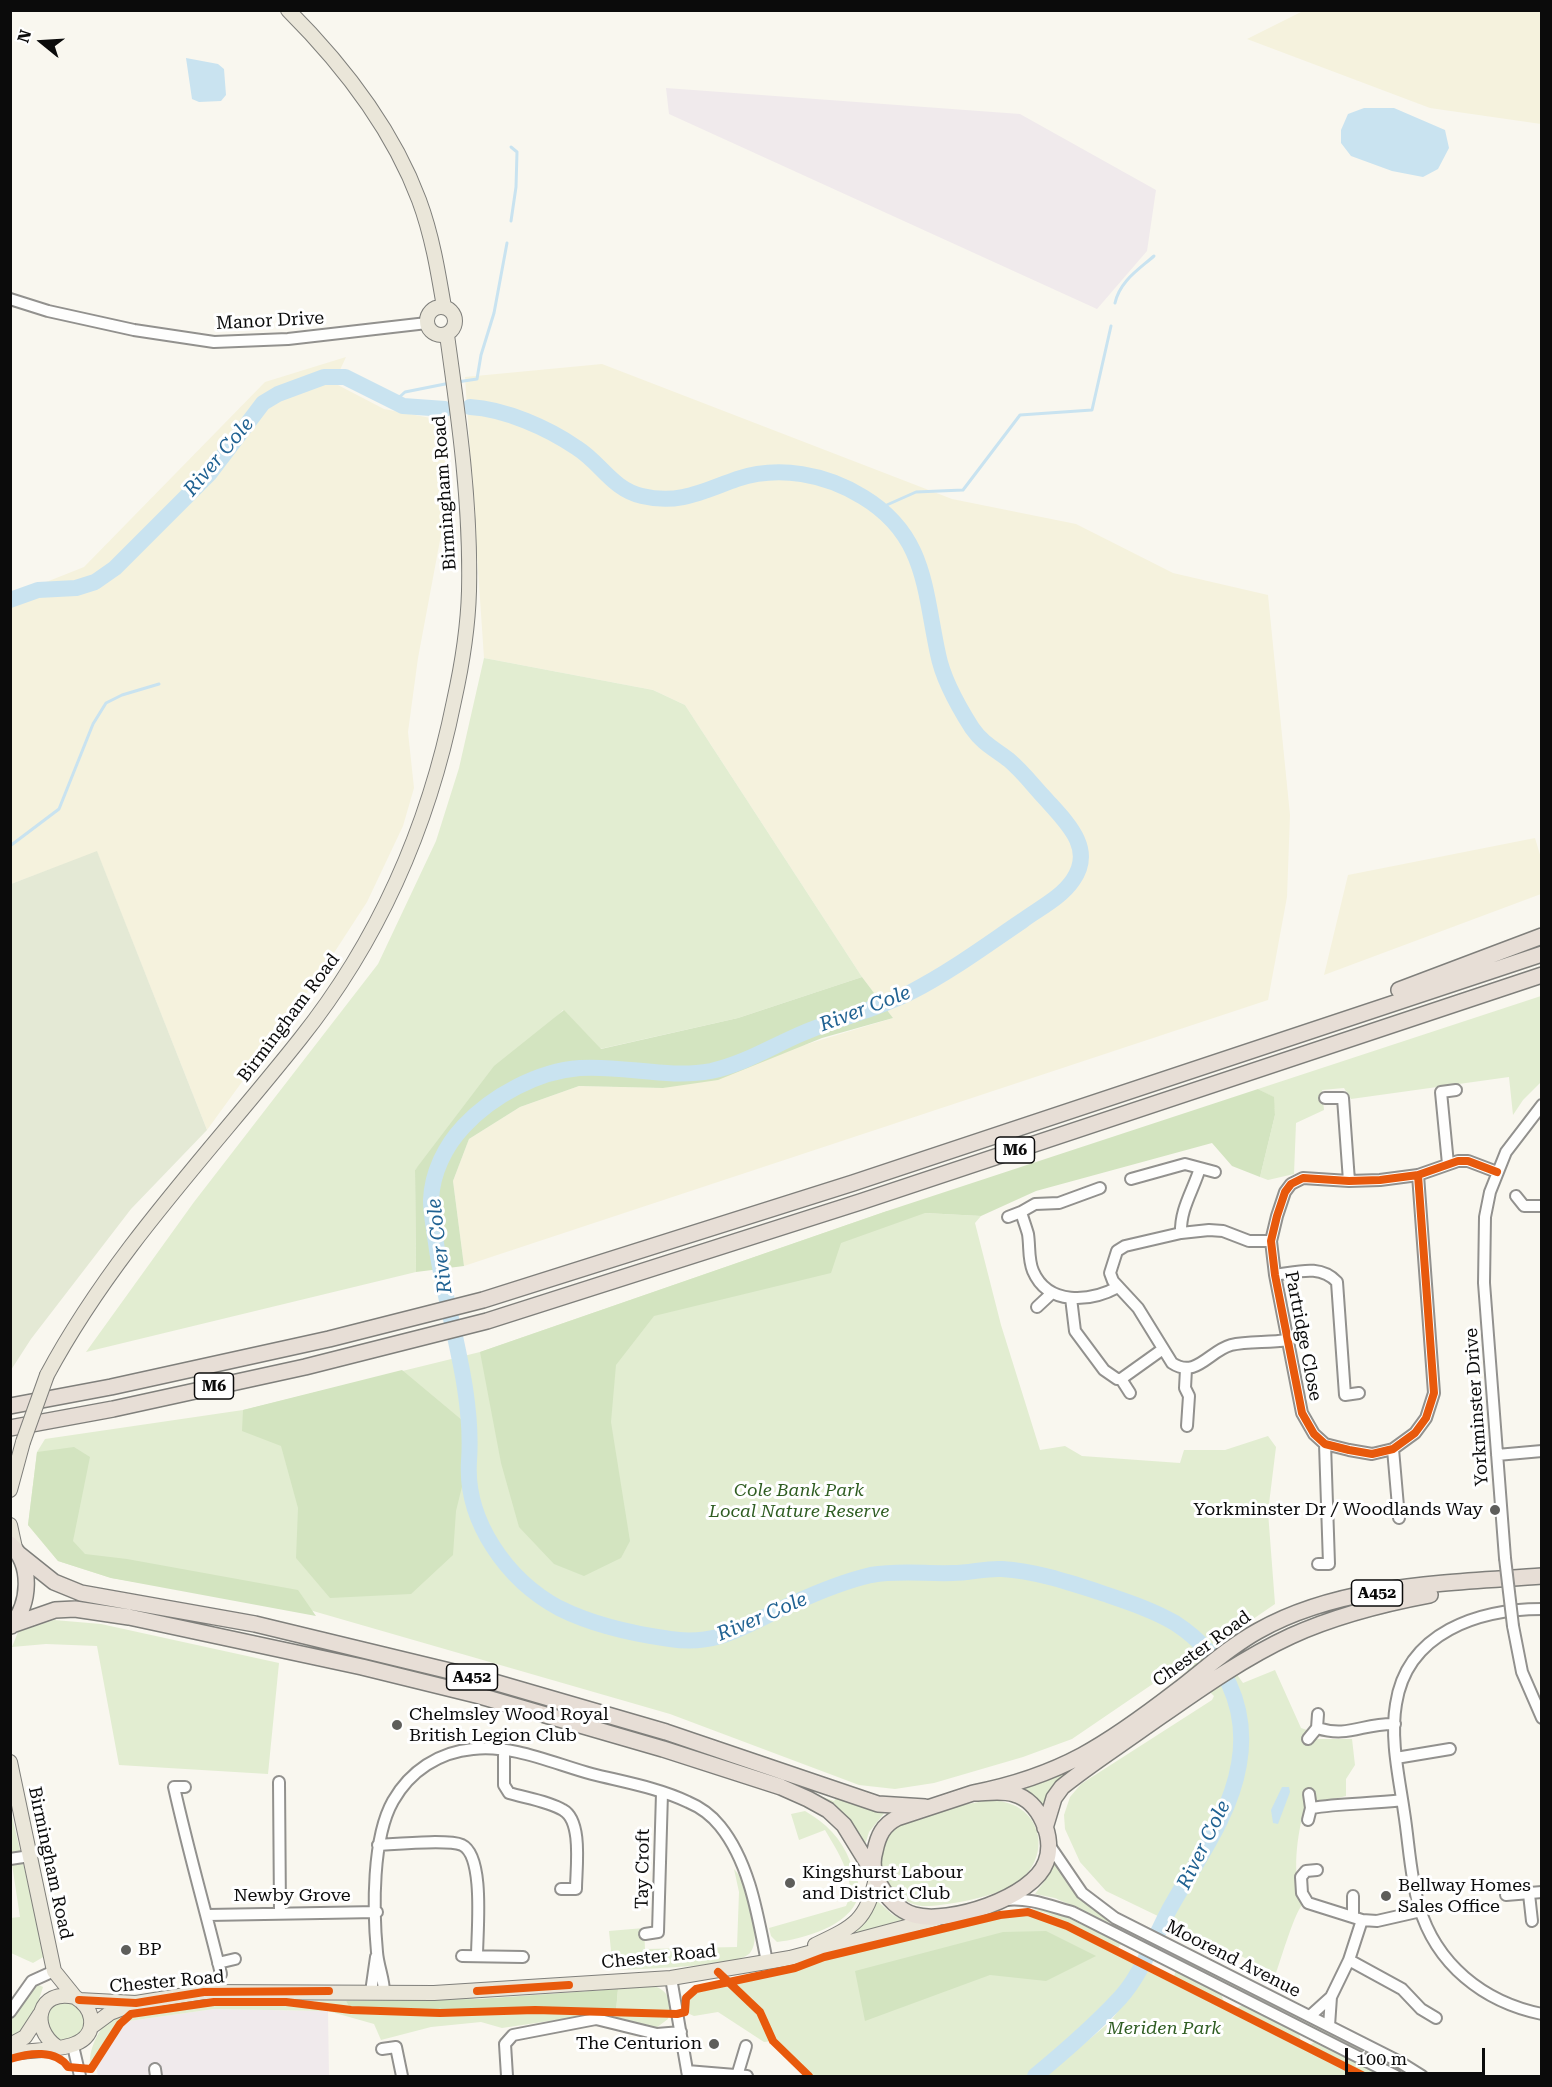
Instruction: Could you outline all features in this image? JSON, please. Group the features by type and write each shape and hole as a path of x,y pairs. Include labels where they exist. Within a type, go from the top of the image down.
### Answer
{"highway":[{"name":"M6","path":"1323,1025 1399,990 1542,936"},
{"name":"M6","path":"10,1406 111,1387 483,1300 853,1183 1542,954"},
{"name":"M6","path":"10,1428 113,1409 487,1321 849,1206 1542,975"},
{"name":"A452","path":"11,1626 24,1606 27,1588 15,1549"},
{"name":"A452","path":"15,1549 54,1582 81,1593 255,1624 487,1680 666,1732 878,1804 925,1808"},
{"name":"Chester Road","path":"1045,1828 1054,1798 1062,1787 1189,1688 1224,1653 1271,1624 1333,1602 1406,1589 1542,1576"},
{"name":"Chester Road","path":"973,1793 1032,1779 1084,1756 1189,1688 1236,1667 1290,1637 1386,1603 1431,1595 1542,1585"},
{"name":"A452","path":"11,1626 55,1610 75,1609 118,1615 362,1667 480,1696 663,1749 808,1799 828,1810 844,1825 885,1895 912,1914 939,1918 999,1901 1026,1886 1036,1876 1046,1863 1050,1846 1039,1814 1024,1798 1004,1792 973,1793 925,1808 888,1823 877,1844 874,1875"}],"main road":[{"path":"288,10 309,31 371,106 395,146 419,200 434,248 444,307 455,317 455,326 447,335 435,334 427,323 432,311 444,307"},
{"name":"Birmingham Road","path":"10,1490 17,1455 47,1375 81,1315 113,1268 302,1037 358,956 395,887 434,788 447,737 464,646 469,594 469,523 462,447 447,335"},
{"path":"10,1525 15,1549"},
{"name":"Birmingham Road","path":"11,1765 54,1971 44,2007"},
{"name":"Chester Road","path":"790,1958 856,1923 868,1906 874,1875"},
{"name":"Chester Road","path":"90,2027 110,2013 136,2003 204,1992 477,1991 671,1978 790,1958 939,1918"},
{"name":"Birmingham Road","path":"54,1971 77,1998"},
{"path":"10,2045 25,2037 44,2007 55,1997 77,1998 89,2010 90,2027 85,2039 73,2046 10,2054"},
{"name":"Chester Road","path":"77,1998 136,2003"},
{"path":"44,2007 40,2024 42,2033 57,2047"}],"street":[{"name":"Manor Drive","path":"10,299 48,311 134,330 214,342 288,339 427,323"},
{"path":"1449,1164 1441,1092 1456,1090"},
{"path":"1325,1098 1343,1098 1349,1181 1418,1175 1449,1164 1468,1161 1497,1172"},
{"name":"Yorkminster Drive","path":"1542,1105 1517,1134 1497,1172 1485,1217 1483,1245 1505,1558 1513,1626 1522,1672 1542,1718"},
{"path":"1131,1179 1185,1164 1215,1172"},
{"path":"1181,1233 1182,1209 1193,1191 1200,1168"},
{"path":"1318,1564 1329,1564 1325,1444 1372,1454 1393,1449 1414,1433 1426,1418 1434,1394 1418,1175"},
{"name":"Partridge Close","path":"1325,1444 1314,1434 1302,1413 1275,1275 1271,1241 1285,1192 1291,1184 1303,1178 1349,1181"},
{"path":"1008,1217 1035,1204 1059,1203 1100,1188"},
{"path":"1516,1196 1524,1206 1542,1206"},
{"path":"1021,1212 1028,1233 1030,1261 1034,1273 1052,1293 1071,1298 1101,1296 1118,1287"},
{"path":"1271,1241 1249,1241 1222,1231 1181,1233 1125,1246 1117,1251 1110,1274 1118,1287 1138,1308 1172,1363 1186,1369 1196,1366 1230,1345 1287,1340"},
{"path":"1275,1275 1319,1270 1327,1272 1337,1282 1345,1395 1359,1393"},
{"path":"1037,1307 1052,1293"},
{"path":"1071,1298 1075,1331 1104,1370 1117,1379 1121,1379 1163,1349"},
{"path":"1186,1369 1185,1388 1190,1396 1187,1426"},
{"path":"1121,1379 1130,1394"},
{"path":"1393,1449 1399,1518"},
{"path":"1497,1455 1542,1450"},
{"path":"1542,1609 1493,1612 1466,1620 1443,1633 1423,1650 1399,1688 1395,1724 1396,1758 1402,1800 1421,1911 1429,1932 1460,1975 1499,2001 1542,2014"},
{"path":"1308,1739 1317,1728 1318,1714"},
{"path":"1317,1728 1333,1733 1347,1733 1373,1724 1395,1724"},
{"path":"377,1992 378,1845 393,1802 425,1765 453,1752 475,1748 504,1750 662,1793 697,1806 719,1825 728,1838 745,1874 767,1962"},
{"path":"1396,1758 1450,1749"},
{"path":"504,1750 504,1785 509,1793 564,1810 573,1822 576,1889 561,1889"},
{"path":"279,1782 280,1912"},
{"name":"Newby Grove","path":"185,1786 174,1787 194,1874 208,1915 221,1974"},
{"name":"Tay Croft","path":"645,1934 658,1932 662,1793"},
{"path":"1309,1794 1309,1814 1347,1802 1359,1805 1402,1800"},
{"path":"378,1845 453,1843 468,1850 476,1867 477,1956"},
{"name":"Moorend Avenue","path":"1050,1846 1082,1893 1099,1908 1422,2076"},
{"path":"10,1859 30,1856"},
{"path":"1317,1870 1306,1871 1301,1877 1302,1893 1308,1904 1358,1919 1377,1921 1421,1911"},
{"path":"1506,1895 1542,1892"},
{"path":"1528,1894 1532,1921"},
{"path":"1310,2016 1331,1997 1349,1960 1358,1919 1353,1896"},
{"name":"Moorend Avenue","path":"999,1901 1017,1898 1072,1912 1396,2076"},
{"name":"Newby Grove","path":"208,1915 376,1912"},
{"path":"462,1956 523,1958"},
{"path":"218,1963 235,1959"},
{"path":"1349,1960 1402,1989 1421,2009 1436,2018"},
{"path":"10,2012 32,1981 54,1971"},
{"path":"671,1978 688,2074 742,2076 746,2046"},
{"path":"1329,2026 1331,1997"},
{"path":"507,2076 505,2044 513,2035 596,2019 657,2034 681,2032"},
{"path":"73,2046 80,2076"},
{"path":"382,2049 396,2048 402,2076"}],"shaded area":[{"path":"1305,10 1541,11 1541,124 1430,108 1247,39"},
{"path":"666,88 1020,114 1156,190 1147,251 1097,309 669,114"},
{"path":"346,357 334,383 384,409 441,420 452,476 418,658 408,732 414,788 403,826 367,902 319,976 207,1130 97,852 11,884 11,596 84,567 265,382"},
{"path":"602,364 952,499 1076,524 1173,573 1268,595 1290,815 1287,897 1268,1000 464,1266 453,1181 469,1139 520,1107 579,1086 663,1088 893,1018 862,977 685,705 653,690 484,658 465,377"},
{"path":"1535,838 1541,858 1541,894 1324,975 1348,875"},
{"path":"214,2009 328,2011 329,2076 98,2076 96,2066 119,2029 129,2021"}],"green space":[{"path":"484,658 653,690 685,705 862,977 738,1018 600,1049 563,1010 415,1170 416,1272 86,1352 194,1202 378,964 436,841 459,768"},
{"path":"97,851 207,1130 131,1209 31,1339 11,1370 11,884"},
{"path":"862,977 893,1018 822,1038 718,1080 663,1088 579,1086 520,1107 469,1139 453,1181 464,1266 416,1272 415,1170 494,1066 564,1010 601,1049 738,1018"},
{"path":"1541,996 1541,1082 1523,1100 1513,1115 1509,1077 1351,1099 1344,1088 1322,1090 1324,1110 1296,1123 1294,1174 1268,1180 1260,1177 1275,1115 1273,1097 1258,1089"},
{"path":"1258,1089 1274,1097 1275,1115 1260,1177 1232,1166 1212,1143 1036,1191 981,1216 925,1213 841,1243 831,1273 654,1316 616,1365 611,1422 630,1541 621,1558 584,1576 554,1564 519,1527 501,1463 480,1352 887,1211"},
{"name":"Cole Bank Park Local Nature Reserve","path":"887,1211 981,1216 975,1223 1001,1325 1040,1450 1065,1446 1082,1456 1180,1463 1184,1450 1225,1450 1268,1436 1276,1447 1268,1512 1275,1604 1221,1641 1216,1635 1213,1641 1243,1683 1275,1670 1301,1728 1310,1731 1303,1741 1308,1744 1315,1739 1352,1739 1355,1765 1346,1779 1346,1796 1305,1806 1296,1855 1297,1880 1303,1904 1292,1925 1276,1973 1106,1891 1080,1862 1065,1829 1064,1815 1070,1797 1081,1784 1212,1700 1214,1696 1184,1667 1163,1677 1072,1739 1023,1757 934,1783 895,1789 859,1785 670,1714 313,1611 111,1578 58,1561 28,1525 37,1452 45,1439 243,1410 480,1352"},
{"path":"402,1370 469,1426 471,1450 456,1511 453,1555 411,1594 330,1598 296,1558 298,1508 281,1446 242,1431 243,1410"},
{"path":"74,1447 90,1457 73,1541 85,1554 127,1559 298,1590 316,1616 111,1578 58,1561 28,1525 37,1452"},
{"path":"54,1620 101,1624 279,1663 268,1774 119,1765 97,1646 46,1644 12,1647 18,1632"},
{"path":"1082,1760 1045,1809 1036,1797 1017,1786"},
{"path":"814,1794 834,1801 837,1797 886,1811 869,1832 865,1845 840,1812"},
{"path":"993,1799 1019,1808 1035,1825 1038,1835 1036,1857 1025,1876 1008,1888 961,1902 929,1906 914,1904 901,1898 891,1887 884,1874 881,1860 883,1846 889,1833 901,1823 920,1815"},
{"path":"805,1811 826,1826 842,1845 857,1878 858,1897 846,1916 836,1923 800,1938 777,1942 771,1936 769,1928 846,1906 849,1897 850,1887 845,1867 825,1830 799,1840 791,1814"},
{"path":"11,1812 45,1956 33,1963 11,1953 10,1918 20,1917 11,1858"},
{"path":"1054,1861 1068,1884 1084,1901 1125,1930 1055,1898 1035,1894 1049,1875"},
{"path":"734,1869 744,1885 755,1935 750,1953 742,1958 707,1964 613,1970 609,1931 644,1928 645,1949 737,1947 739,1892"},
{"path":"876,1900 893,1915 906,1921 852,1935 866,1920"},
{"path":"1039,1907 1055,1911 1121,1944 1117,1949 1046,1913 1033,1910"},
{"path":"1028,1912 1067,1926 1137,1963 1117,1995 1027,2076 809,2076 773,2041 764,2042 718,2012 694,2016 685,2012 686,1998 696,1989 795,1968 824,1957 1000,1915"},
{"path":"1046,1931 1096,1956 1046,1981 990,1975 865,2021 855,1971 1003,1932"},
{"path":"1182,1957 1412,2076 1406,2076 1181,1960"},
{"name":"Meriden Park","path":"1149,1969 1187,1987 1173,1978 1176,1971 1221,1994 1226,2007 1364,2076 1045,2076 1110,2022"},
{"path":"37,1984 43,1987 35,2009 27,2023 11,2040 11,2018"},
{"path":"654,1986 664,1991 670,2004 668,2019 656,2028 597,2014 502,2028 481,2022 431,2027 381,2040 374,2024 328,2011 214,2009 129,2021 119,2029 96,2066 93,2058 90,2064 93,2044 104,2025 114,2016 133,2010 178,2005 346,2001 352,2010 440,2013 616,2011 618,1989"},
{"path":"618,1989 616,2011 535,2010 440,2013 351,2010 346,2001 478,1999"},
{"path":"65,2002 79,2008 85,2022 79,2036 65,2042 51,2036 45,2022 51,2008"},
{"path":"1242,2005 1299,2033 1301,2042 1235,2009"},
{"path":"1316,2041 1383,2076 1367,2076 1308,2046"}],"water":[{"path":"186,58 218,64 224,69 226,95 221,101 199,102 192,99"},
{"path":"1364,108 1394,108 1445,130 1449,148 1438,169 1423,177 1392,171 1351,156 1341,143 1341,130 1348,114"},
{"path":"1282,1787 1289,1787 1290,1792 1278,1824 1273,1823 1271,1810"}],"waterway":[{"path":"511,147 517,152 516,187 511,221"},
{"path":"457,382 477,379 481,355 494,313 507,243"},
{"path":"1115,303 1125,282 1154,256"},
{"path":"880,508 916,492 963,490 1020,415 1092,410 1111,326"},
{"name":"River Cole","path":"10,600 38,590 76,588 95,582 115,568 210,473 263,403 278,394 324,377 345,377 403,406 445,409"},
{"path":"394,402 405,392 450,383"},
{"name":"River Cole","path":"470,407 497,411 553,433 585,454 623,488 642,496 679,498 753,475 786,472 818,478 849,489 884,512 911,546 919,565 943,673 967,720 980,738 1009,760 1027,778 1068,824 1079,845 1081,856 1079,868 1073,880 1049,903 954,967 898,998 816,1028 746,1059 711,1071 662,1073 613,1068 580,1068 548,1074 502,1095 475,1115 445,1151 434,1180 431,1200 437,1250 468,1408 470,1483 474,1505 482,1526 507,1565 522,1582 559,1608 599,1624 688,1641 735,1631 822,1591 871,1575 902,1572 959,1573 1002,1569 1027,1572 1063,1581 1157,1614 1175,1623 1192,1636 1219,1667 1229,1684 1240,1722 1239,1764 1228,1803 1128,1989 1089,2029 1035,2076"},
{"path":"10,846 59,809 93,724 106,703 122,695 159,684"}],"cycle path":[{"path":"1418,1175 1434,1393 1426,1418 1415,1433 1393,1449 1372,1454 1325,1444 1314,1434 1302,1413 1275,1275 1271,1241 1285,1192 1291,1184 1303,1178 1349,1181 1380,1180 1418,1175 1458,1161 1468,1161 1497,1172"},
{"path":"10,2059 42,2054 57,2057 68,2067 91,2069 120,2024 131,2014 214,2002 286,2002 351,2010 440,2013 535,2010 677,2014 685,2012 686,1998 696,1989 795,1968 824,1957 1000,1915 1028,1912 1067,1926 1364,2076"},
{"path":"718,1972 760,2012 773,2041 809,2076"},
{"path":"477,1991 569,1985"},
{"path":"79,2000 136,2003 204,1992 329,1991"}],"place":[{"name":"Yorkminster Dr / Woodlands Way","path":"1495,1510"},
{"name":"Chelmsley Wood Royal British Legion Club","path":"397,1725"},
{"name":"Kingshurst Labour and District Club","path":"790,1883"},
{"name":"Bellway Homes Sales Office","path":"1386,1896"},
{"name":"BP","path":"126,1950"},
{"name":"The Centurion","path":"714,2044"}]}
